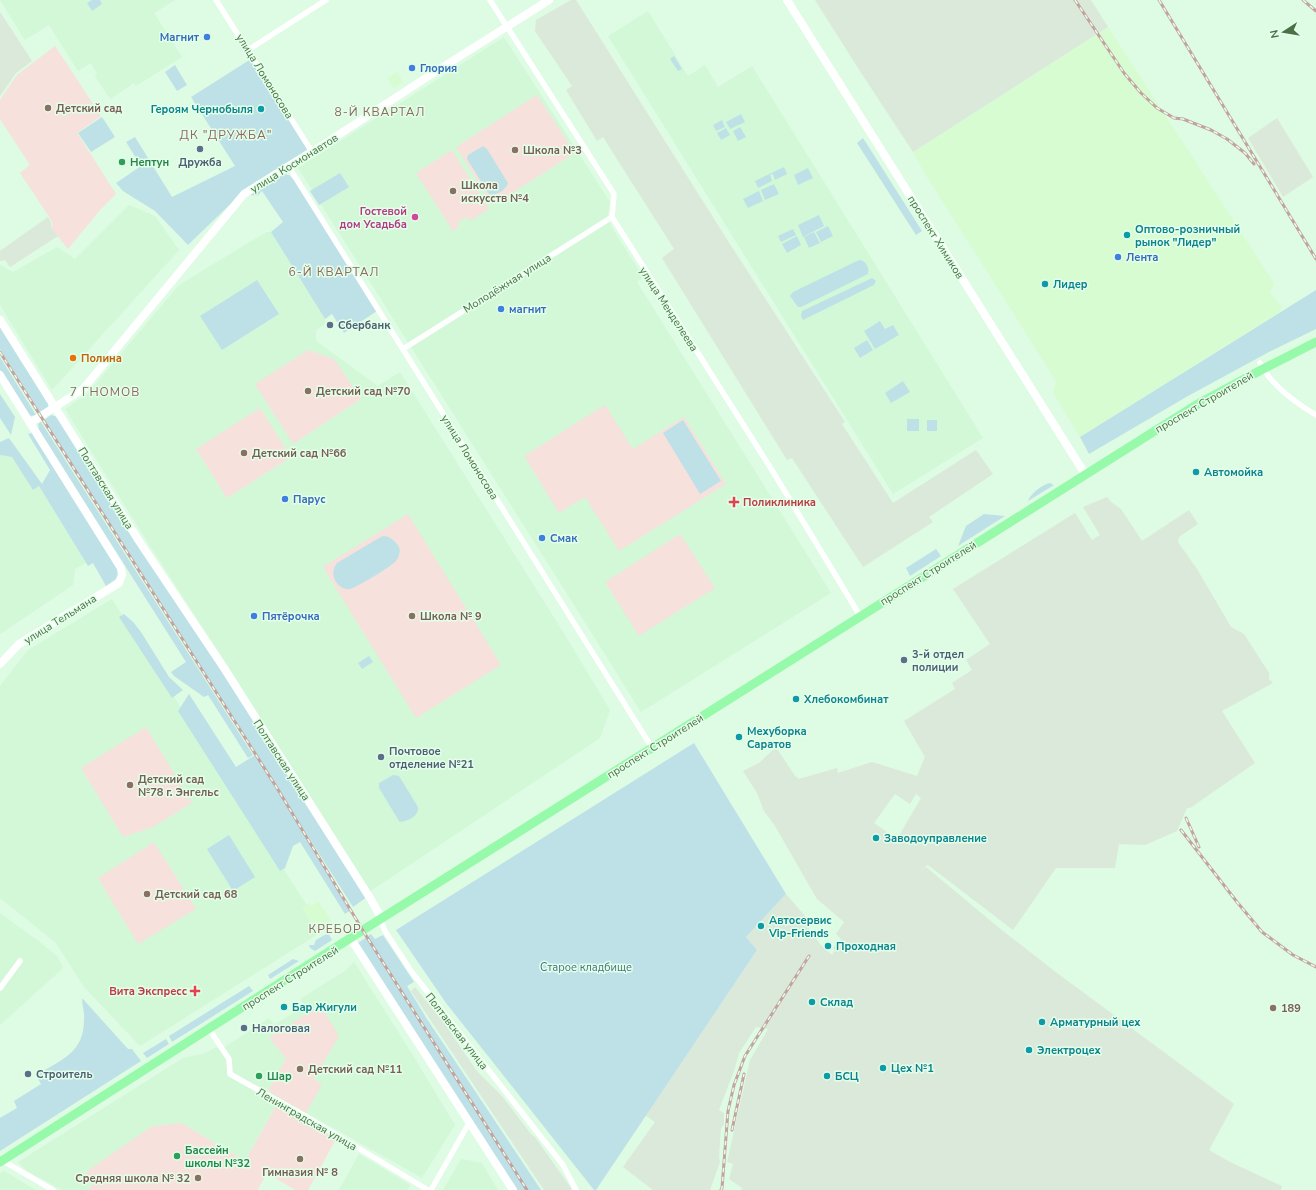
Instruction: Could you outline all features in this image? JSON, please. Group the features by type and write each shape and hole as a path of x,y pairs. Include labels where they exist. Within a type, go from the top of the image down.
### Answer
{"main road":[{"name":"проспект Строителей","path":"1,1159 349,936 1083,472 1193,400 1313,340"},
{"name":"проспект Строителей","path":"1,1159 209,1029 349,936"}],"street":[{"name":"улица Ломоносова","path":"216,0 312,152"},
{"path":"248,50 326,0"},
{"path":"490,0 614,194 612,217"},
{"name":"улица Космонавтов","path":"30,423 83,389 244,194 289,167 549,0"},
{"name":"проспект Химиков","path":"787,0 1083,472"},
{"name":"улица Ломоносова","path":"289,167 650,745"},
{"name":"Молодёжная улица","path":"403,349 612,217"},
{"name":"улица Менделеева","path":"612,217 770,467 858,614"},
{"name":"Полтавская улица","path":"0,320 54,407 370,898 385,931 411,971 563,1164 576,1190"},
{"path":"1261,366 1284,393 1316,415"},
{"path":"0,375 30,423"},
{"name":"улица Тельмана","path":"0,664 19,644 119,583 122,576 121,568 30,423"},
{"path":"349,936 513,1190"},
{"path":"0,988 20,961"},
{"name":"Ленинградская улица","path":"209,1029 229,1059 230,1074 310,1119 429,1190"},
{"path":"429,1190 469,1123"},
{"path":"1,1159 53,1190"}],"shaded area":[{"path":"0,0 175,0 154,13 182,57 136,86 134,83 110,99 95,76 97,74 91,63 78,71 49,25 25,40"},
{"path":"571,0 576,0 728,241 845,422 842,424 893,503 976,450 993,474 929,517 933,522 863,567 792,458 787,460 662,258 674,249 603,137 597,141 566,90 572,86 535,31 536,20"},
{"path":"815,0 1091,0 1108,27 913,152"},
{"path":"648,11 688,76 705,65 718,87 752,66 983,438 893,494 608,36"},
{"path":"0,12 32,61 16,73 0,96"},
{"path":"1108,27 1274,283 1270,292 1282,307 1278,313 1080,437 1053,393 1056,381 924,172 913,152"},
{"path":"504,37 610,202 608,216 611,226 643,277 637,282 831,593 641,712 298,168"},
{"path":"55,46 101,116 77,133 116,194 100,210 68,249 52,229 52,221 20,173 30,165 0,119 0,100 17,75"},
{"path":"397,72 403,82 394,88 387,78"},
{"name":"Школа №3","path":"537,95 575,153 493,205 456,147"},
{"path":"1277,118 1313,177 1283,197 1248,138"},
{"name":"Школа искусств №4","path":"452,150 489,209 470,221 467,217 457,223 459,227 453,231 416,173"},
{"path":"129,205 155,216 179,250 52,390 0,305 0,265 13,272 57,247 75,259"},
{"path":"48,217 51,222 51,227 58,236 10,267 5,260 0,261 0,251"},
{"path":"267,232 271,232 325,319 325,324 316,330 316,341 378,386 400,372 565,635 610,710 600,738 369,892 65,409 87,394 179,285"},
{"name":"Детский сад №70","path":"308,350 334,359 361,399 293,444 255,384"},
{"path":"605,405 633,449 684,417 726,484 619,551 585,497 559,513 524,456"},
{"name":"Детский сад №66","path":"260,408 291,457 227,498 196,449"},
{"path":"0,455 12,457 33,489 39,486 86,563 75,569 73,585 0,634"},
{"path":"1107,497 1121,509 1142,541 1189,510 1198,524 1179,537 1178,542 1197,569 1231,627 1244,634 1269,673 1269,679 1273,683 1222,711 1255,763 1190,808 1187,808 1177,831 1145,845 1119,844 1115,868 1056,868 1013,930 928,865 918,871 926,867 998,927 1053,970 1234,1104 1209,1150 1230,1162 1282,1186 1281,1190 741,1190 742,1188 729,1179 733,1164 727,1162 750,1060 768,1029 756,1027 739,1053 734,1071 719,1110 724,1113 724,1124 721,1128 720,1162 710,1190 653,1190 623,1167 655,1122 645,1115 757,950 746,937 786,894 805,916 811,935 815,937 832,955 835,950 833,948 841,939 836,934 844,922 817,899 775,826 764,811 757,793 743,771 759,763 776,747 795,776 799,779 837,768 838,773 872,762 917,776 925,757 904,721 955,689 952,683 972,670 966,660 990,644 953,589 1075,513 1092,540 1100,535 1083,507","holes":["895,794 910,804 916,794 921,798 897,839 874,823"]},
{"name":"Школа № 9","path":"408,514 501,665 416,718 323,567"},
{"path":"680,534 715,588 639,636 605,582"},
{"path":"112,599 323,931 140,1046 84,987 56,943 0,898 0,686 28,650"},
{"path":"146,727 192,803 153,827 123,837 81,768"},
{"name":"Детский сад 68","path":"154,842 196,909 138,944 98,878"},
{"path":"318,901 332,922 317,932 302,908 310,903 312,906"},
{"path":"0,913 57,956 63,968 0,1025"},
{"path":"354,962 455,1125 422,1178 280,1098 245,1161 182,1123 92,1184 89,1190 62,1190 27,1171 18,1162 183,1058 206,1053 214,1048 225,1047 269,1018 274,1025 304,1006 300,999 345,971"},
{"path":"415,987 444,1023 476,1070 502,1096 531,1134 535,1137 571,1190 544,1190 411,991"},
{"name":"Детский сад №11","path":"320,1005 339,1036 314,1079 322,1085 306,1113 268,1091 286,1058 269,1038"},
{"path":"277,1104 336,1139 308,1190 295,1190 267,1173 258,1189 259,1190 89,1190 92,1184 86,1178 87,1171 152,1126 182,1123 245,1161"},
{"path":"359,1154 410,1185 408,1190 339,1190"},
{"path":"461,1159 482,1163 498,1190 443,1190"},
{"path":"4,1171 36,1190 0,1190 0,1173"}],"green space":[{"path":"92,0 100,0 102,4 92,11 87,3"},
{"path":"674,56 682,69 678,71 670,59"},
{"path":"251,59 308,149 248,187 188,245 155,211 123,191 116,183 141,166 126,142 135,137 172,197 235,166 191,97"},
{"path":"175,65 187,85 177,91 165,72"},
{"path":"741,114 745,122 730,129 726,122"},
{"path":"102,117 115,137 91,152 78,133"},
{"path":"722,120 725,127 716,131 713,125"},
{"path":"740,127 746,137 738,141 733,131"},
{"path":"726,128 730,135 721,140 717,133"},
{"path":"863,138 922,231 916,235 857,143"},
{"path":"483,146 487,149 508,183 503,190 495,194 489,194 467,159 468,155"},
{"path":"784,167 787,174 775,180 773,174 770,175 772,181 758,188 755,181"},
{"path":"808,168 813,178 798,185 794,175"},
{"path":"340,173 349,187 319,205 310,191"},
{"path":"284,174 289,175 293,179 377,311 344,333 332,314 325,319 271,232 283,222 262,191 257,196 250,195 255,190"},
{"path":"774,184 779,194 765,200 761,190"},
{"path":"759,191 763,201 748,208 743,199"},
{"path":"819,215 824,226 803,237 798,225"},
{"path":"828,226 833,236 821,242 816,232"},
{"path":"793,229 796,235 781,242 778,236"},
{"path":"814,232 820,243 809,248 804,237"},
{"path":"797,236 801,245 787,253 782,244"},
{"path":"859,260 863,261 866,265 868,274 801,307 798,307 790,296 793,292"},
{"path":"872,278 876,281 874,285 803,320 801,316 802,311"},
{"path":"257,280 279,314 222,350 200,316"},
{"path":"1316,290 1316,329 1269,352 1188,396 1089,454 1080,437"},
{"path":"880,321 885,329 893,325 899,335 875,349 864,331"},
{"path":"0,327 48,404 48,407 40,412 0,349"},
{"path":"867,340 873,350 860,358 854,348"},
{"path":"0,357 36,415 31,416 28,414 0,370"},
{"path":"903,381 910,392 891,403 885,393"},
{"path":"0,394 15,417 11,435 0,418"},
{"path":"51,415 58,417 148,553 367,897 353,907 44,420"},
{"path":"907,419 919,419 919,431 907,431"},
{"path":"683,420 721,481 700,494 663,433"},
{"path":"927,420 937,420 937,431 927,431"},
{"path":"41,422 253,755 248,758 208,695 204,697 174,676 171,672 186,662 39,430 38,424"},
{"path":"32,433 117,569 117,578 106,586 93,563 88,566 39,486 33,490 12,457 0,455 0,442 9,438 42,484 50,470 28,434"},
{"path":"1050,483 1054,485 1028,501 1031,495 1037,490"},
{"path":"984,514 1005,516 958,546 966,526"},
{"path":"383,536 392,539 399,547 400,553 396,561 392,565 353,588 346,589 339,586 333,576 337,563"},
{"path":"936,549 941,556 910,576 906,568"},
{"path":"124,614 141,632 169,677 183,690 172,698 119,617"},
{"path":"369,656 373,662 362,669 358,663"},
{"path":"189,694 236,767 255,755 351,910 345,914 300,842 293,846 285,868 280,871 178,711"},
{"name":"Старое кладбище","path":"694,743 786,894 746,937 757,950 596,1190 594,1190 446,1003 396,930"},
{"path":"393,775 399,776 418,807 415,815 400,822 379,788 379,783"},
{"path":"229,835 255,877 233,891 207,849"},
{"path":"328,933 332,940 315,951 310,948 309,945 314,945 316,940"},
{"path":"371,934 375,939 383,935 414,982 407,986 427,1019 541,1190 515,1190 358,943"},
{"path":"293,959 299,961 270,979 268,975"},
{"path":"249,986 253,991 172,1042 169,1036"},
{"path":"82,998 128,1049 132,1049 141,1061 0,1151 0,1118 17,1108 14,1101 41,1084 36,1075 62,1060 75,1048 80,1040 83,1031 84,1017"},
{"path":"166,1039 169,1044 147,1058 143,1053"}],"railway":[{"path":"1075,0 1124,73 1141,93 1157,108 1174,118 1183,119 1211,130 1227,139 1245,153 1254,164"},
{"path":"1159,0 1316,259"},
{"path":"1303,0 1316,11"},
{"path":"0,352 277,788 365,934 527,1190"},
{"path":"1186,818 1199,847"},
{"path":"1181,830 1262,932 1293,955 1316,967"},
{"path":"721,1190 728,1111 734,1085 745,1056 809,956"},
{"path":"732,1130 744,1074"}],"place":[{"name":"Магнит","path":"207,37"},
{"name":"Глория","path":"412,68"},
{"name":"Детский сад","path":"48,108"},
{"name":"Героям Чернобыля","path":"261,109"},
{"name":"Дружба","path":"200,149"},
{"name":"Школа №3","path":"515,150"},
{"name":"Нептун","path":"122,162"},
{"name":"Школа искусств №4","path":"453,191"},
{"name":"Гостевой дом Усадьба","path":"415,217"},
{"name":"Оптово-розничный рынок \"Лидер\"","path":"1127,235"},
{"name":"Лента","path":"1118,257"},
{"name":"Лидер","path":"1045,284"},
{"name":"магнит","path":"501,309"},
{"name":"Сбербанк","path":"330,325"},
{"name":"Полина","path":"73,358"},
{"name":"Детский сад №70","path":"308,391"},
{"name":"Детский сад №66","path":"244,453"},
{"name":"Автомойка","path":"1196,472"},
{"name":"Парус","path":"285,499"},
{"name":"Поликлиника","path":"734,502"},
{"name":"Смак","path":"542,538"},
{"name":"Пятёрочка","path":"254,616"},
{"name":"Школа № 9","path":"412,616"},
{"name":"3-й отдел полиции","path":"904,660"},
{"name":"Хлебокомбинат","path":"796,699"},
{"name":"Мехуборка Саратов","path":"739,737"},
{"name":"Почтовое отделение №21","path":"381,757"},
{"name":"Детский сад №78 г. Энгельс","path":"130,785"},
{"name":"Заводоуправление","path":"876,838"},
{"name":"Детский сад 68","path":"147,894"},
{"name":"Автосервис Vip-Friends","path":"761,926"},
{"name":"Проходная","path":"828,946"},
{"name":"Вита Экспресс","path":"195,991"},
{"name":"Склад","path":"812,1002"},
{"name":"Бар Жигули","path":"284,1007"},
{"name":"189","path":"1273,1008"},
{"name":"Арматурный цех","path":"1042,1022"},
{"name":"Налоговая","path":"244,1028"},
{"name":"Электроцех","path":"1029,1050"},
{"name":"Цех №1","path":"883,1068"},
{"name":"Детский сад №11","path":"300,1069"},
{"name":"Строитель","path":"28,1074"},
{"name":"Шар","path":"259,1076"},
{"name":"БСЦ","path":"827,1076"},
{"name":"Бассейн школы №32","path":"177,1156"},
{"name":"Гимназия № 8","path":"300,1159"},
{"name":"Средняя школа № 32","path":"198,1178"}],"district":[{"name":"8-Й КВАРТАЛ","path":"380,112"},
{"name":"ДК \"ДРУЖБА\"","path":"226,135"},
{"name":"6-Й КВАРТАЛ","path":"334,272"},
{"name":"7 ГНОМОВ","path":"105,392"},
{"name":"КРЕБОР","path":"335,929"}]}
